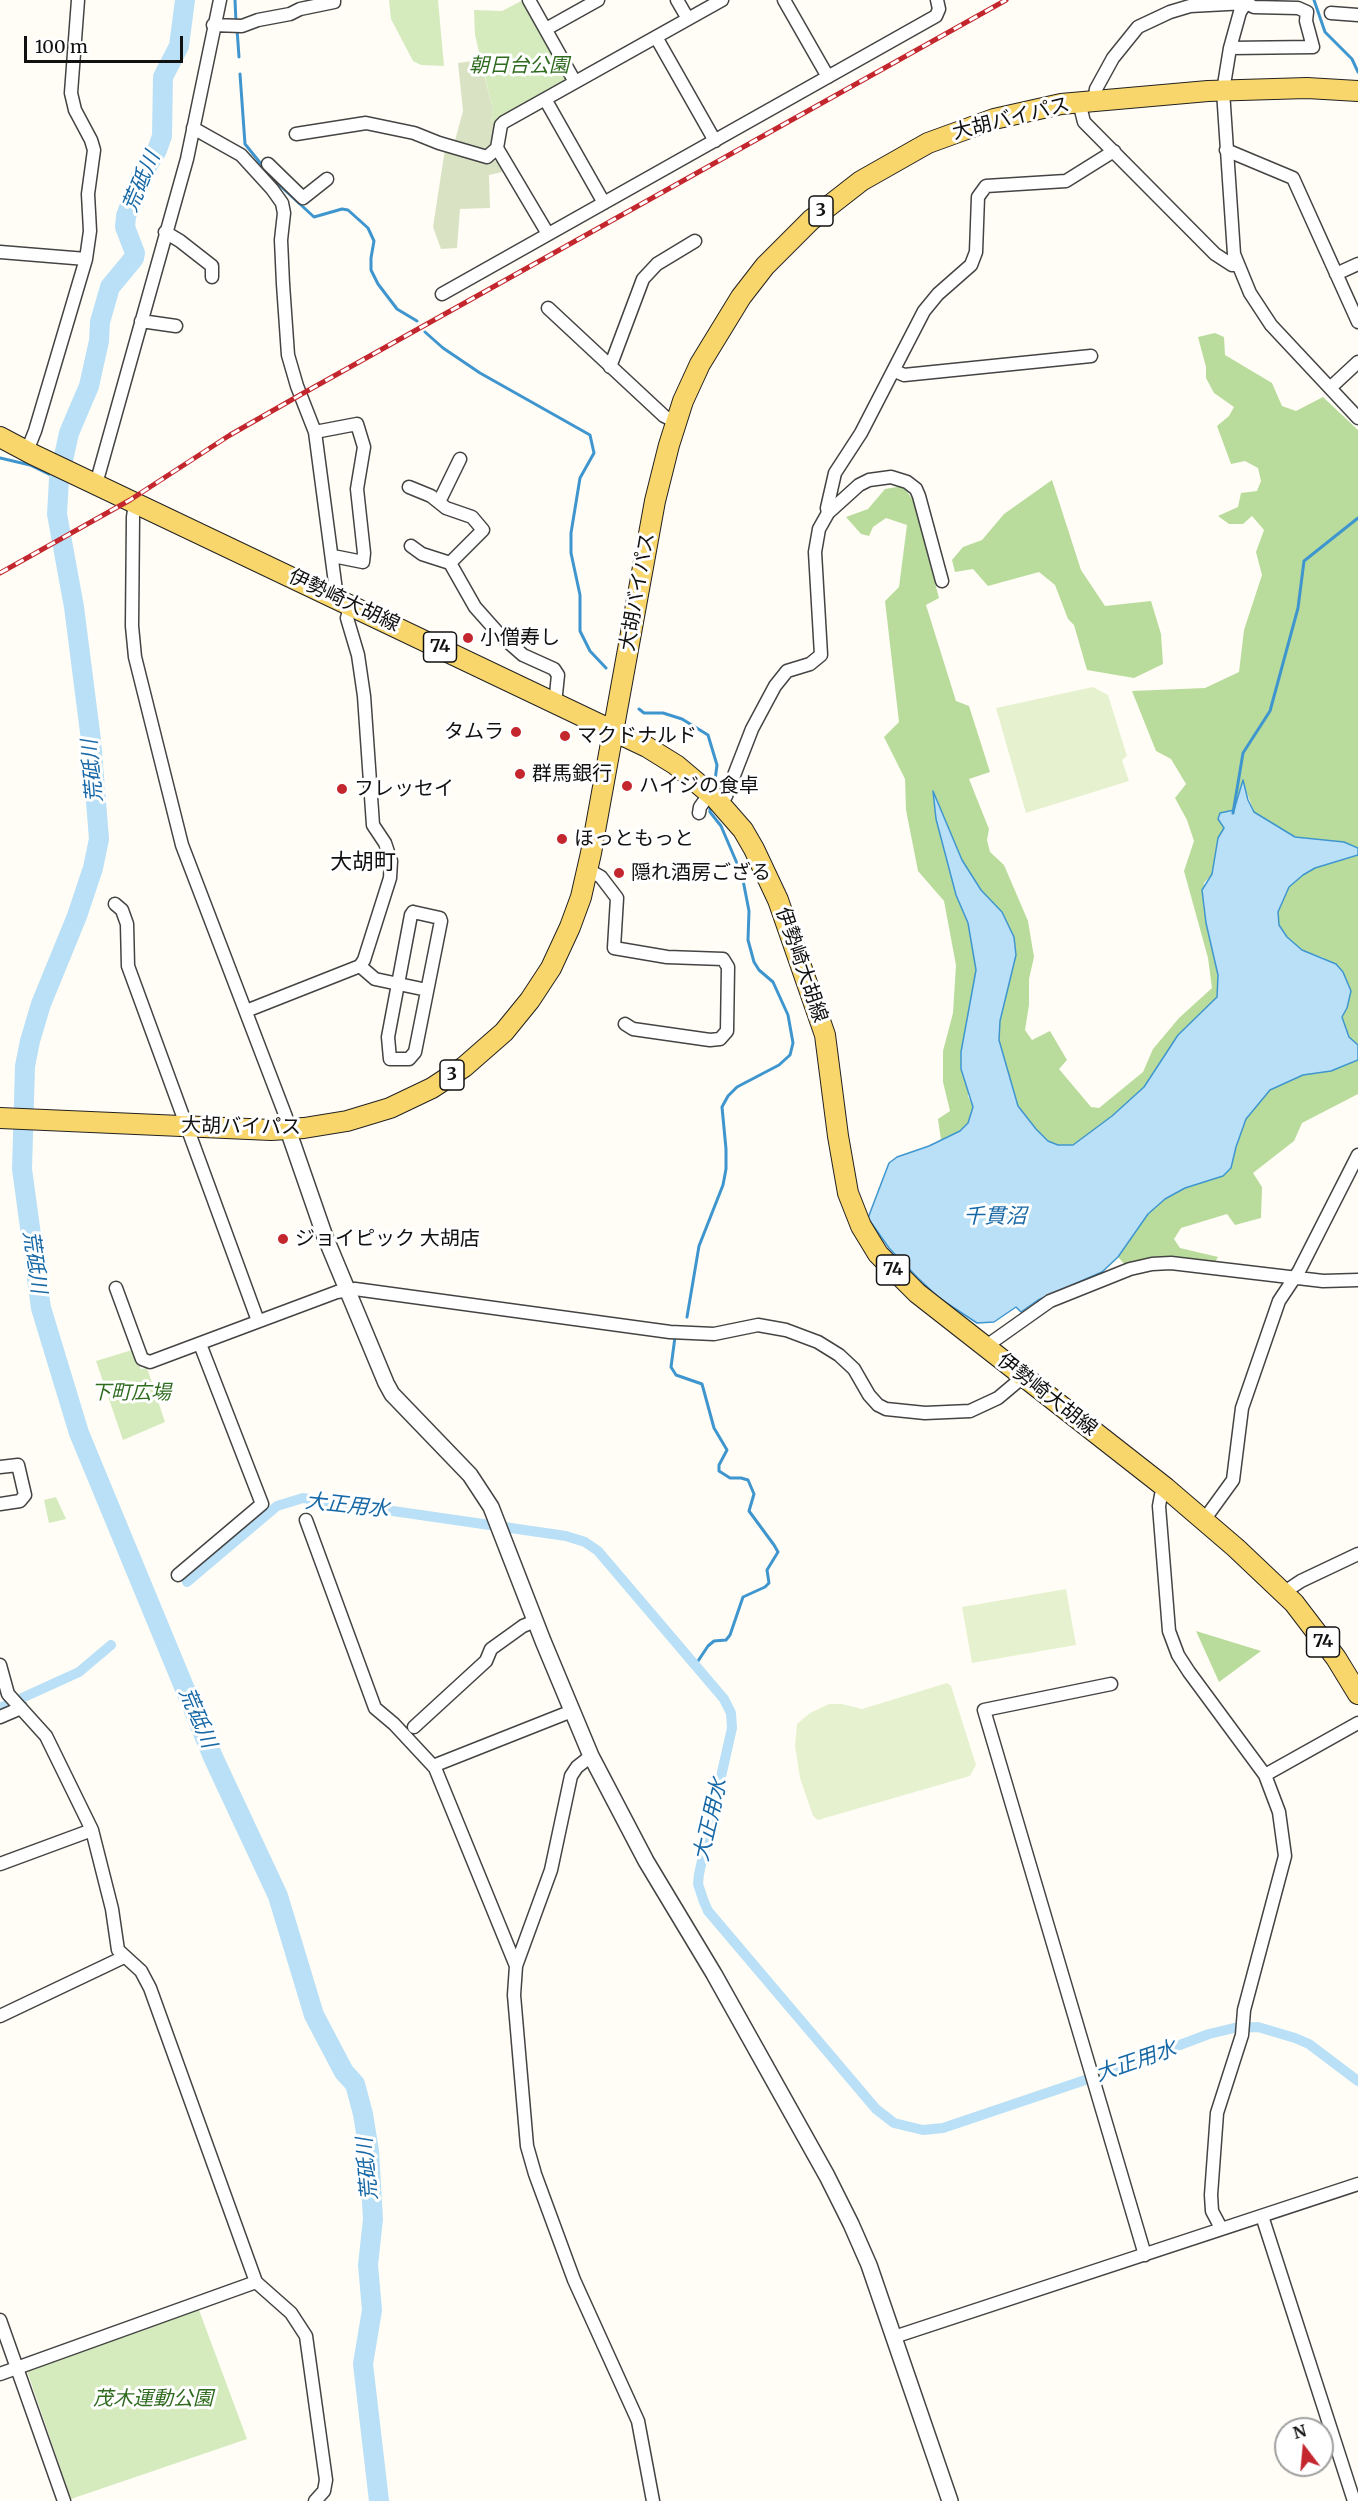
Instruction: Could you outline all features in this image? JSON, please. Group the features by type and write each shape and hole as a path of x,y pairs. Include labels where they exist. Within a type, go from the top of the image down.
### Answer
{"main road":[{"name":"大胡バイパス","path":"0,1118 288,1130 347,1121 397,1105 446,1079 489,1047 516,1018 551,968 570,927 588,869 655,501 676,422 700,364 741,297 779,251 828,206 880,168 949,134 1009,115 1087,102 1223,91 1307,88 1352,91"},
{"name":"伊勢崎大胡線","path":"0,437 29,453 614,730 666,758 715,798 748,838 767,873 818,1015 828,1054 845,1182 861,1226 878,1254 905,1282 1204,1520 1294,1603 1358,1694"}],"street":[{"path":"29,453 86,259 90,231 88,194 94,150 92,140 75,110 71,93 78,0"},
{"path":"94,483 193,128 220,0"},
{"path":"213,25 237,26 290,14 300,9 334,2 334,0"},
{"path":"529,0 575,82"},
{"path":"546,30 598,0"},
{"path":"677,0 688,19"},
{"path":"296,134 366,123 414,133 482,157 490,155 497,148 501,125 504,122 722,0"},
{"path":"784,0 828,77"},
{"path":"442,294 936,16 939,9 937,0"},
{"path":"1230,48 1313,47 1306,21 1307,12 1298,8 1254,7 1247,2 1190,6 1170,12 1138,27 1113,58 1087,102 1084,122 1215,254 1237,266"},
{"path":"1247,2 1240,12 1230,48 1223,91 1232,236 1237,266 1250,293 1271,325 1358,418"},
{"path":"1331,13 1358,15"},
{"path":"656,37 715,141"},
{"path":"545,99 604,203"},
{"path":"193,128 241,155 303,198 327,178"},
{"path":"497,148 548,234"},
{"path":"1226,150 1293,178 1358,322"},
{"path":"828,513 827,508 835,473 861,433 895,371 924,310 970,265 976,252 978,197 986,186 1066,182 1114,151"},
{"path":"246,1011 360,966 364,960 390,878 391,861 385,843 373,825 364,696 358,654 333,556 315,432 288,355 283,284 283,207 269,173"},
{"path":"165,232 212,266 212,277"},
{"path":"610,367 644,279 657,264 694,241"},
{"path":"0,252 86,259"},
{"path":"1336,274 1358,264"},
{"path":"548,308 664,416 676,422"},
{"path":"141,321 176,326"},
{"path":"895,371 904,375 1091,356"},
{"path":"1330,388 1358,362"},
{"path":"315,432 357,424 364,447 357,489 363,562 333,556"},
{"path":"439,502 460,459"},
{"path":"699,813 700,807 715,798 726,796 752,729 775,686 787,671 810,664 822,655 815,552 819,529 828,513 859,485 869,480 891,477 907,482 916,489 919,496 942,581"},
{"path":"409,487 431,496 455,512 472,517 483,530 450,564"},
{"path":"135,503 132,626 135,657 182,845 286,1117 309,1195 347,1290 392,1394 470,1475 496,1518 535,1621 591,1756 646,1861 831,2184 869,2265 950,2501"},
{"path":"411,546 422,554 450,564 475,607 499,634 523,655 554,669 558,675 555,704"},
{"path":"588,869 601,877 617,898 614,948 667,957 723,959 728,967 727,1031 720,1039 710,1040 633,1029 625,1024"},
{"path":"115,904 122,910 127,924 128,966 258,1321"},
{"path":"413,912 440,918 427,990 414,1056 409,1059 390,1059 388,1037 413,912"},
{"path":"360,966 375,979 427,990"},
{"path":"1204,1520 1232,1484 1237,1460 1242,1408 1249,1382 1279,1301 1358,1155"},
{"path":"985,1347 1050,1301 1143,1265 1171,1263 1336,1282 1358,1280"},
{"path":"116,1288 142,1359 150,1362 347,1290 362,1289 670,1332 714,1334 758,1325 786,1329 818,1342 839,1355 854,1369 869,1395 878,1405 886,1409 925,1413 970,1411 998,1398 1023,1377"},
{"path":"178,1575 262,1504 200,1344"},
{"path":"0,1467 18,1465 25,1495 20,1500 0,1504"},
{"path":"1166,1488 1161,1495 1159,1506 1169,1631 1178,1655 1188,1672 1265,1774 1279,1812 1285,1857 1243,2016 1242,2035 1217,2113 1211,2205 1221,2228"},
{"path":"306,1520 375,1708 394,1724 433,1766 516,1966"},
{"path":"1283,1593 1309,1577 1358,1554"},
{"path":"414,1727 486,1661 491,1649 523,1626 535,1621"},
{"path":"0,1665 8,1694 46,1736 92,1830 112,1909 118,1950 141,1971 150,1988 256,2282 291,2313 306,2336 326,2480 324,2491 315,2501"},
{"path":"1111,1684 984,1710 1145,2255"},
{"path":"0,1718 19,1707"},
{"path":"433,1766 572,1711"},
{"path":"1265,1774 1358,1723"},
{"path":"591,1756 577,1767 571,1776 551,1870 516,1966 514,1995 530,2155 535,2174 574,2280 638,2421 653,2501"},
{"path":"0,1864 92,1830"},
{"path":"0,2016 124,1957"},
{"path":"894,2337 1358,2184"},
{"path":"1262,2216 1354,2501"},
{"path":"0,2374 256,2282"},
{"path":"0,2320 63,2501"}],"green space":[{"path":"389,0 438,0 444,66 421,65 413,61 391,19"},
{"name":"朝日台公園","path":"523,0 570,81 497,123 491,121 493,110 475,35 474,10 502,11"},
{"path":"472,61 474,74 484,74 493,110 491,121 497,123 487,153 454,144 463,111 458,63"},
{"path":"445,149 501,162 502,172 489,175 490,208 460,209 457,248 441,249 433,227"},
{"path":"1215,333 1224,337 1225,355 1272,383 1282,406 1296,411 1323,397 1358,430 1358,848 1344,842 1295,837 1254,812 1243,782 1234,810 1220,813 1218,818 1224,828 1218,838 1212,874 1204,883 1203,900 1206,923 1218,975 1217,997 1178,1035 1144,1087 1112,1116 1073,1145 1058,1145 1049,1141 1036,1129 1018,1106 999,1040 1000,1021 1016,955 1002,912 981,890 962,860 933,793 936,819 956,895 968,923 976,971 972,996 968,1096 973,1107 968,1123 960,1131 941,1140 938,1119 950,1111 943,1082 943,1051 953,1013 956,965 944,901 918,871 906,810 905,779 884,737 899,722 885,601 899,587 907,525 886,518 873,527 869,536 861,534 846,517 868,509 885,489 903,486 913,500 939,598 926,605 956,701 969,706 990,772 969,779 989,829 987,840 990,852 1004,865 1028,921 1034,957 1029,979 1029,1005 1025,1030 1032,1040 1050,1031 1067,1060 1059,1069 1091,1107 1099,1108 1143,1072 1153,1049 1179,1018 1212,988 1208,958 1184,871 1194,841 1187,820 1175,798 1186,784 1171,759 1156,751 1132,691 1205,688 1239,672 1244,630 1262,575 1256,552 1264,530 1252,516 1243,524 1229,524 1218,516 1238,507 1241,493 1257,491 1261,481 1258,468 1245,461 1231,464 1217,426 1229,416 1234,407 1214,393 1206,378 1206,367 1198,337"},
{"path":"1052,480 1081,570 1105,606 1151,601 1161,634 1163,664 1134,678 1087,670 1074,625 1068,619 1055,585 1039,572 988,586 973,569 955,572 952,560 963,547 982,540 1004,514"},
{"path":"1093,687 1108,695 1127,756 1122,760 1129,781 1026,813 996,708"},
{"path":"1358,855 1358,1045 1349,1037 1342,1016 1347,1008 1324,958 1302,950 1287,937 1279,925 1278,912 1289,887 1303,875 1314,868"},
{"path":"1358,1060 1358,1094 1302,1123 1294,1141 1253,1173 1262,1187 1261,1218 1235,1225 1227,1214 1181,1228 1174,1239 1180,1248 1218,1257 1215,1262 1187,1261 1126,1266 1118,1257 1148,1214 1165,1199 1185,1188 1223,1176 1231,1168 1246,1119 1270,1090 1303,1075 1331,1071"},
{"name":"下町広場","path":"132,1350 141,1369 147,1368 165,1422 123,1440 96,1361"},
{"path":"56,1497 66,1519 49,1523 44,1500"},
{"path":"1066,1589 1076,1645 972,1663 962,1607"},
{"path":"1196,1631 1261,1651 1219,1682"},
{"path":"947,1683 951,1686 976,1765 970,1776 818,1820 813,1816 800,1778 795,1746 797,1724 810,1713 829,1704 842,1704 862,1709"},
{"name":"茂木運動公園","path":"199,2310 247,2439 71,2499 27,2371"}],"water":[{"name":"千貫沼","path":"1243,780 1254,812 1295,837 1344,842 1358,848 1358,855 1315,868 1303,875 1289,887 1278,912 1279,925 1287,937 1302,950 1336,964 1343,972 1351,991 1342,1017 1349,1037 1358,1045 1358,1060 1331,1071 1303,1075 1270,1090 1246,1119 1231,1168 1223,1176 1185,1188 1165,1199 1148,1214 1118,1257 1102,1272 1038,1300 1021,1312 1016,1307 994,1322 977,1323 939,1298 918,1278 889,1248 868,1218 889,1163 897,1157 929,1146 960,1131 968,1123 973,1107 961,1069 961,1052 976,970 968,923 956,895 936,819 933,791 962,860 981,890 1002,912 1014,937 1016,955 1000,1021 999,1040 1018,1106 1048,1141 1058,1145 1073,1145 1112,1116 1144,1087 1178,1035 1217,997 1218,975 1206,923 1202,890 1212,874 1218,838 1224,828 1218,819 1220,813 1234,810"}],"waterway":[{"name":"荒砥川","path":"185,0 179,46 163,77 162,136 157,150 140,178 126,216 125,227 135,253 134,258 110,287 100,322 99,341 89,386 69,433 59,479 57,514 74,607 91,740 99,839 93,868 77,916 41,1004 30,1041 25,1066 22,1169 41,1308 79,1433 213,1757 278,1896 314,2015 344,2072 355,2084 369,2151 373,2219 368,2265 372,2310 363,2364 379,2501"},
{"path":"235,0 236,22"},
{"path":"1314,0 1325,32 1352,59 1358,72"},
{"path":"237,29 239,57"},
{"path":"240,74 245,144 274,180 314,217 342,209 348,210 368,228 374,241 371,270 378,284 397,309 417,321"},
{"path":"425,332 443,348 480,373 590,435 594,453 580,478 571,533 571,553 580,595 580,631 590,651 606,668"},
{"path":"0,458 30,465 59,479"},
{"path":"1233,813 1243,753 1270,711 1298,608 1304,561 1358,518"},
{"path":"639,709 644,713 663,713 682,719 708,735 717,765 714,788"},
{"path":"687,1317 699,1246 723,1185 726,1169 722,1107 737,1087 779,1065 790,1055 793,1043 788,1015 773,982 759,970 754,962 748,940 749,911 742,875 721,826 710,812 710,806"},
{"path":"675,1337 671,1367 676,1375 702,1384 714,1428 727,1450 719,1465 719,1471 730,1478 748,1480 754,1494 749,1511 778,1552 767,1570 769,1583 743,1597 730,1635 726,1640 714,1641 708,1646 694,1667"},
{"name":"大正用水","path":"187,1582 277,1506 303,1498 566,1536 585,1542 598,1551 724,1699 731,1713 732,1728 699,1874 698,1884 708,1911 876,2109 894,2123 923,2130 943,2128 1100,2075 1209,2034 1234,2028 1258,2027 1295,2038 1309,2044 1358,2081"},
{"name":"大正用水","path":"0,1708 79,1672 111,1645"}],"railway":[{"path":"0,573 130,500 230,435 300,395 1006,0"}],"place":[{"name":"小僧寿し","path":"468,638"},
{"name":"タムラ","path":"516,732"},
{"name":"マクドナルド","path":"565,736"},
{"name":"群馬銀行","path":"520,774"},
{"name":"ハイジの食卓","path":"627,786"},
{"name":"フレッセイ","path":"342,789"},
{"name":"ほっともっと","path":"562,839"},
{"name":"隠れ酒房ござる","path":"619,873"},
{"name":"ジョイピック 大胡店","path":"283,1239"}],"district":[{"name":"大胡町","path":"363,863"}]}
